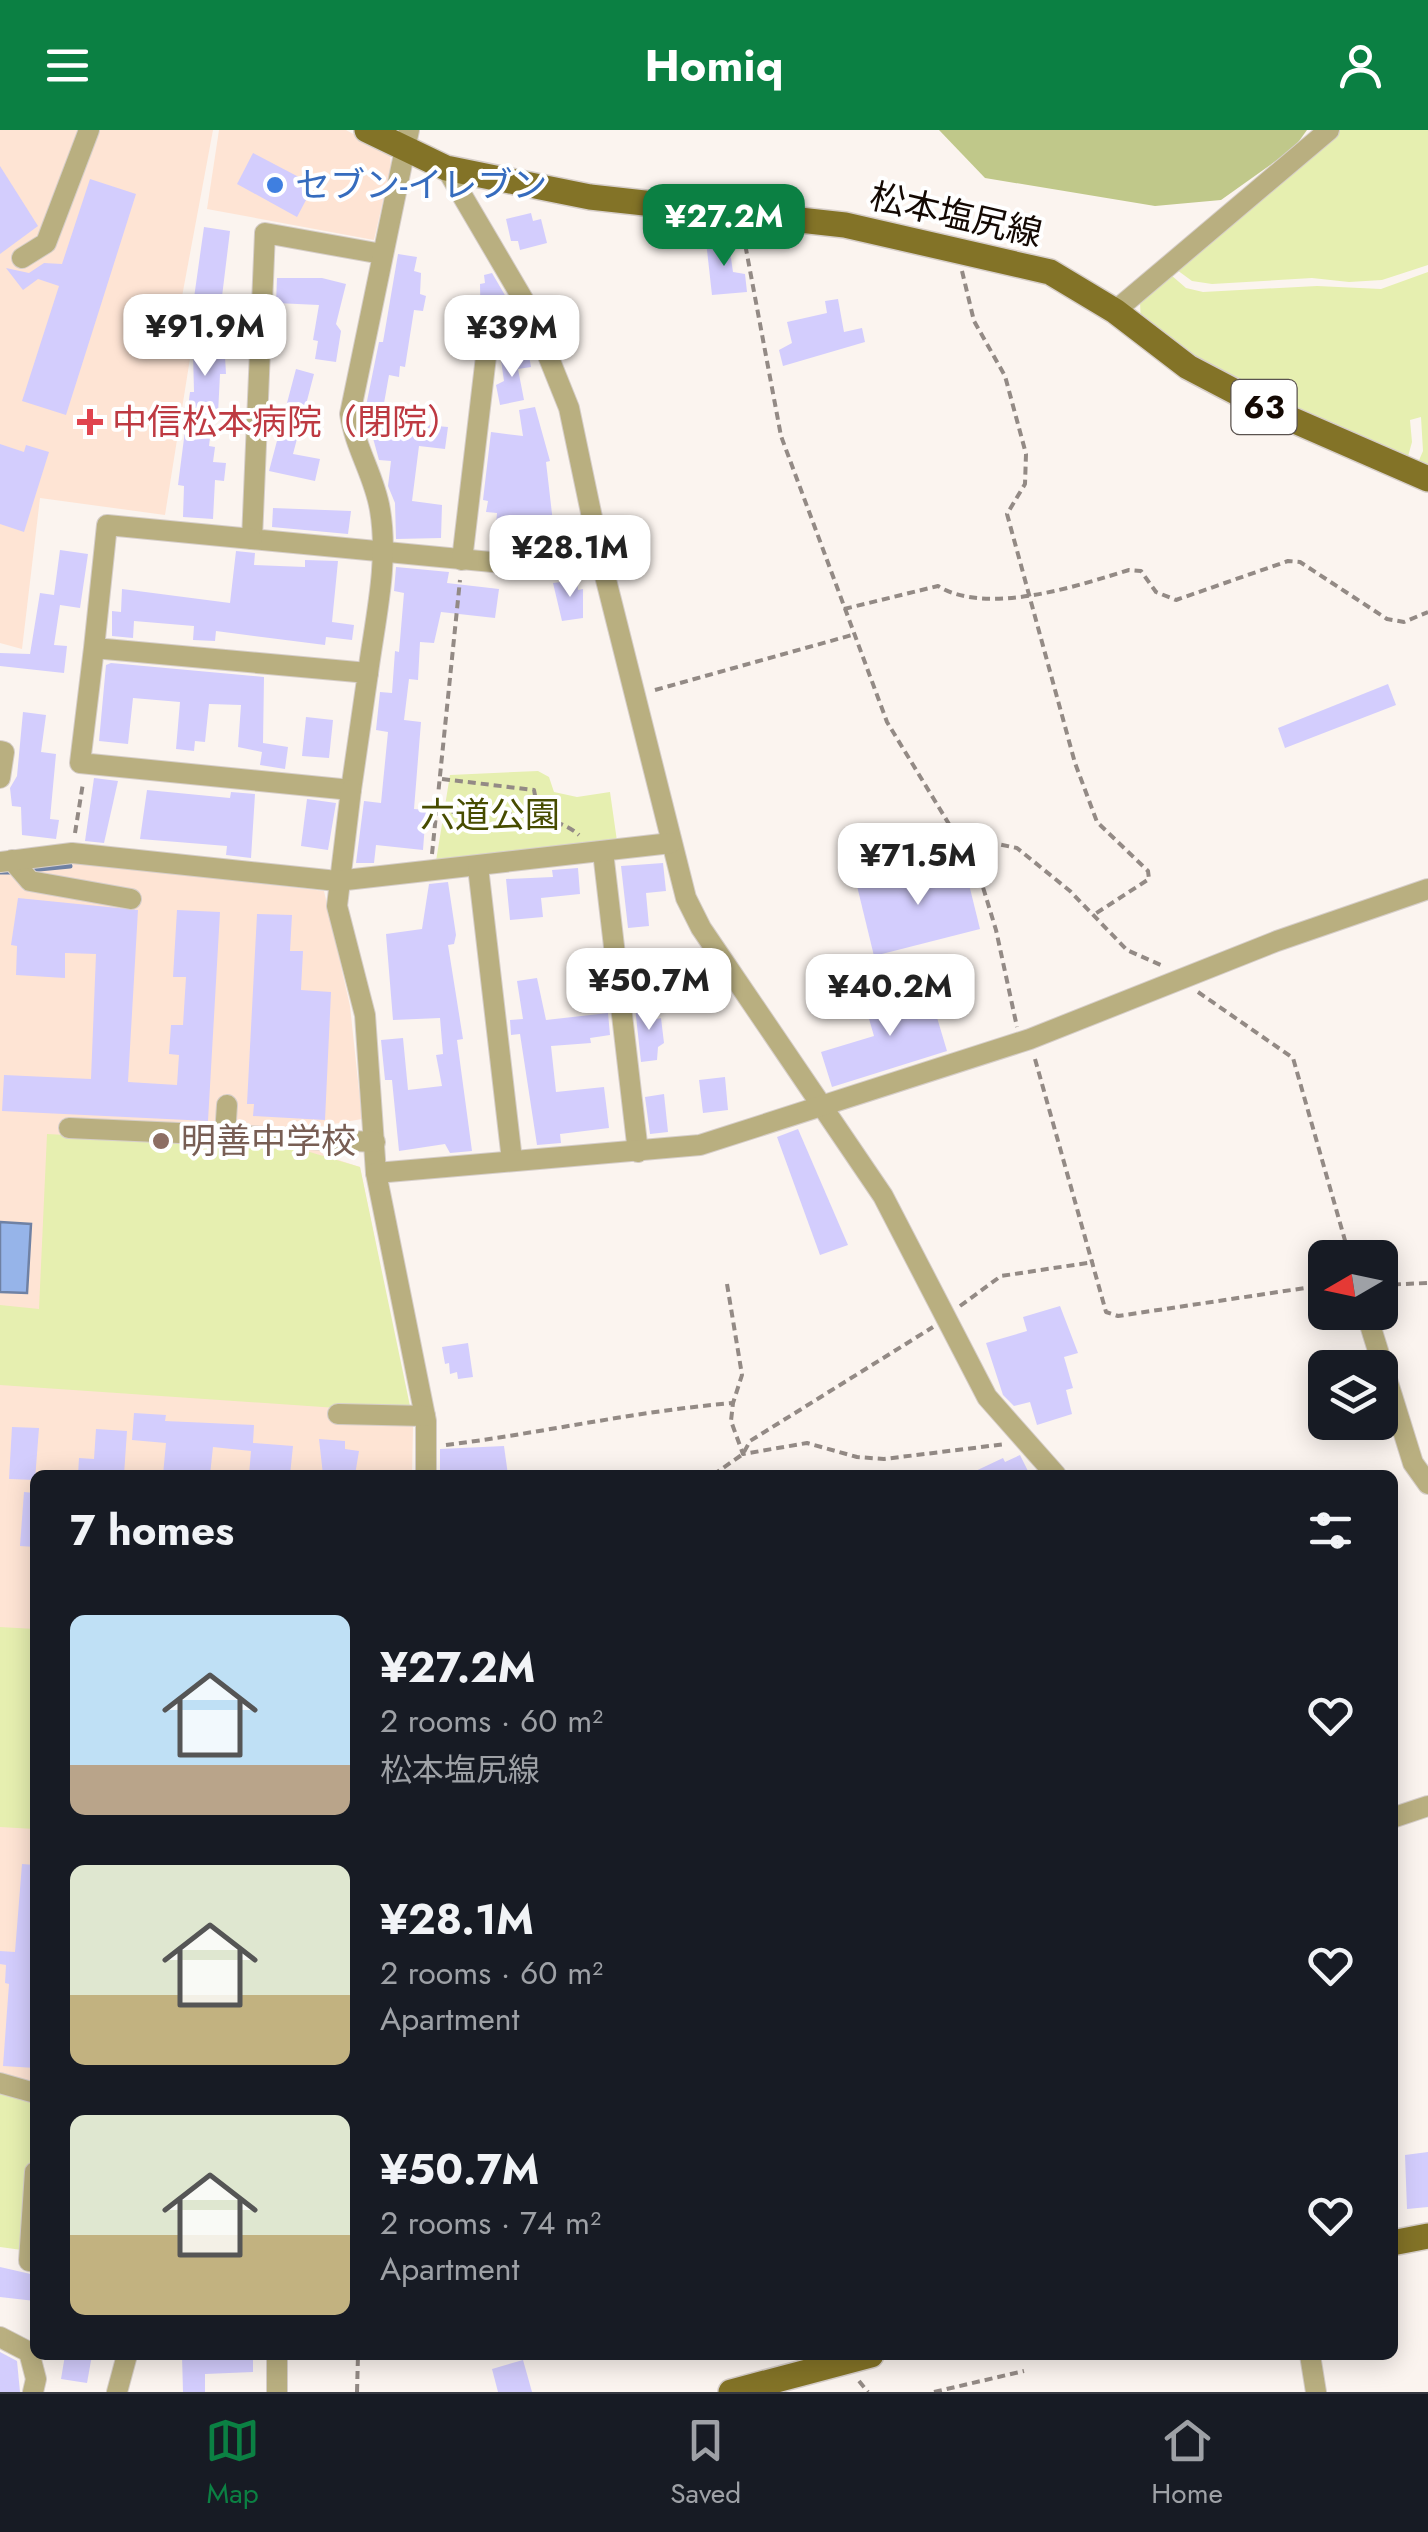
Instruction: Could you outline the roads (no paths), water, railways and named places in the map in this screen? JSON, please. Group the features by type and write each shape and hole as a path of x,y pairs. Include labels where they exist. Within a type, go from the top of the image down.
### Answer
{"main road":[{"name":"松本塩尻線","path":"367,130 407,139 446,168 590,197 846,225 1050,272 1115,310 1188,367 1272,411 1428,479"},
{"path":"1398,2242 1428,2236"},
{"path":"731,2392 817,2361"}],"street":[{"path":"22,258 46,242 89,130"},
{"path":"1115,310 1328,130"},
{"path":"407,139 350,414 355,447 380,506 384,553 337,881 338,906 365,1015 376,1173 426,1447 426,1470"},
{"path":"446,168 544,339 569,408 601,560 686,898 701,928 883,1196 987,1396 1052,1470"},
{"path":"252,540 265,232 382,254"},
{"path":"462,564 487,348 544,339"},
{"path":"351,790 80,763 107,525 462,564 554,568 601,560"},
{"path":"94,648 368,673"},
{"path":"0,752 4,752 0,778"},
{"path":"9,864 72,852 337,881 670,843"},
{"path":"603,852 638,1152"},
{"path":"9,864 30,881 131,899"},
{"path":"478,867 512,1160"},
{"path":"376,1173 700,1144 1025,1040 1428,889"},
{"path":"225,1135 227,1105"},
{"path":"69,1128 374,1142"},
{"path":"1372,1330 1414,1463 1428,1484"},
{"path":"338,1414 418,1416"},
{"path":"1398,1816 1428,1806"},
{"path":"0,2083 30,2092"},
{"path":"0,2337 30,2356"},
{"path":"31,2360 36,2379 33,2392"},
{"path":"117,2392 126,2360"},
{"path":"277,2360 277,2392"},
{"path":"1311,2360 1316,2392"}],"water":[{"path":"0,1222 31,1224 27,1293 0,1292"}],"waterway":[{"path":"29,870 70,866"},
{"path":"0,872 12,872"}],"place":[{"name":"セブン-イレブン","path":"275,185"},
{"name":"中信松本病院（閉院）","path":"90,422"},
{"name":"明善中学校","path":"161,1141"}],"park label":[{"name":"六道公園","path":"490,815"}]}
